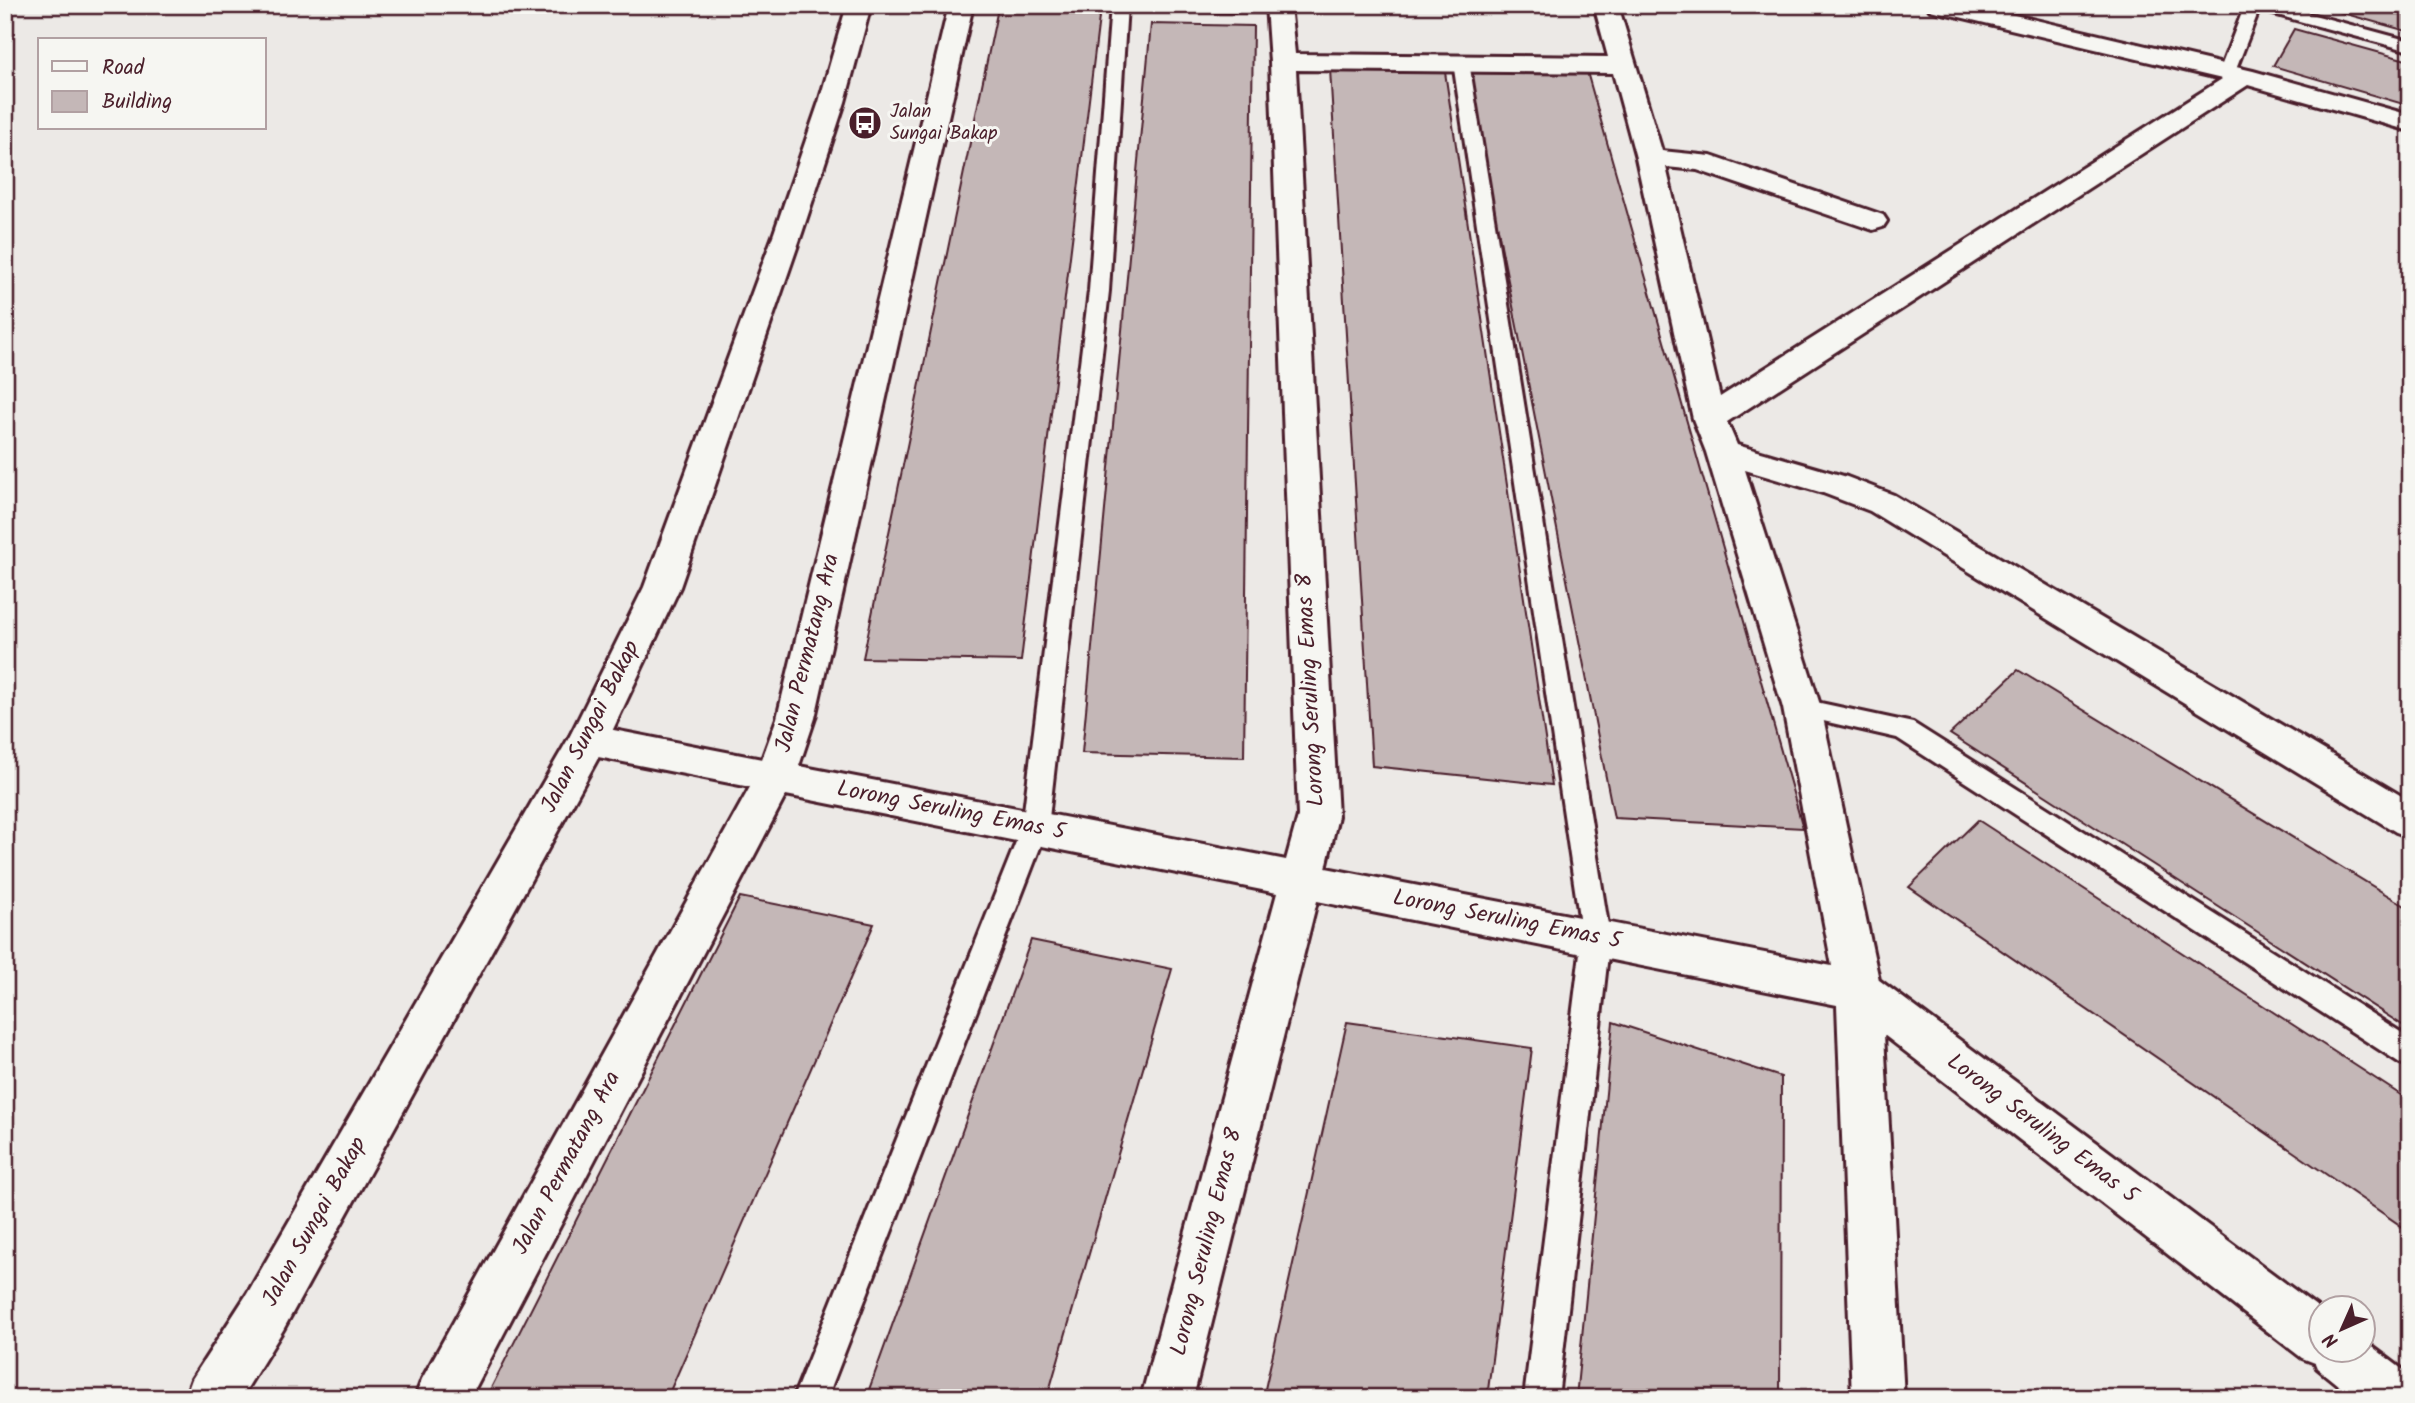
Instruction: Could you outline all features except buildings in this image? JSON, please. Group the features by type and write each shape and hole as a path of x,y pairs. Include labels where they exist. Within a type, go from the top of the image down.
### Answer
{"street":[{"name":"Jalan Sungai Bakap","path":"211,1398 265,1312 588,740 662,587 788,233 832,102 859,5"},
{"name":"Jalan Permatang Ara","path":"441,1398 776,776 796,718 961,5"},
{"path":"1606,5 1650,158 1716,436 1802,708 1858,990 1878,1398"},
{"path":"1939,5 2235,74 2410,123"},
{"name":"Lorong Seruling Emas 8","path":"1167,1398 1318,816 1283,61 1278,6"},
{"path":"1283,61 1623,65"},
{"path":"1716,436 2235,74"},
{"path":"1650,158 1701,162 1873,220"},
{"path":"1716,436 1882,503 2410,821"},
{"name":"Lorong Seruling Emas 5","path":"588,740 1858,990 2306,1328"},
{"path":"2353,1364 2398,1398"}],"lane":[{"path":"810,1398 1035,827 1099,291 1119,5"},
{"path":"1147,5 1278,6"},
{"path":"2235,74 2253,5"},
{"path":"2259,5 2410,46"},
{"path":"1461,62 1595,937 1541,1398"},
{"path":"1802,708 1904,730 2410,1054"}],"place":[{"name":"Jalan Sungai Bakap","path":"865,123"}]}
